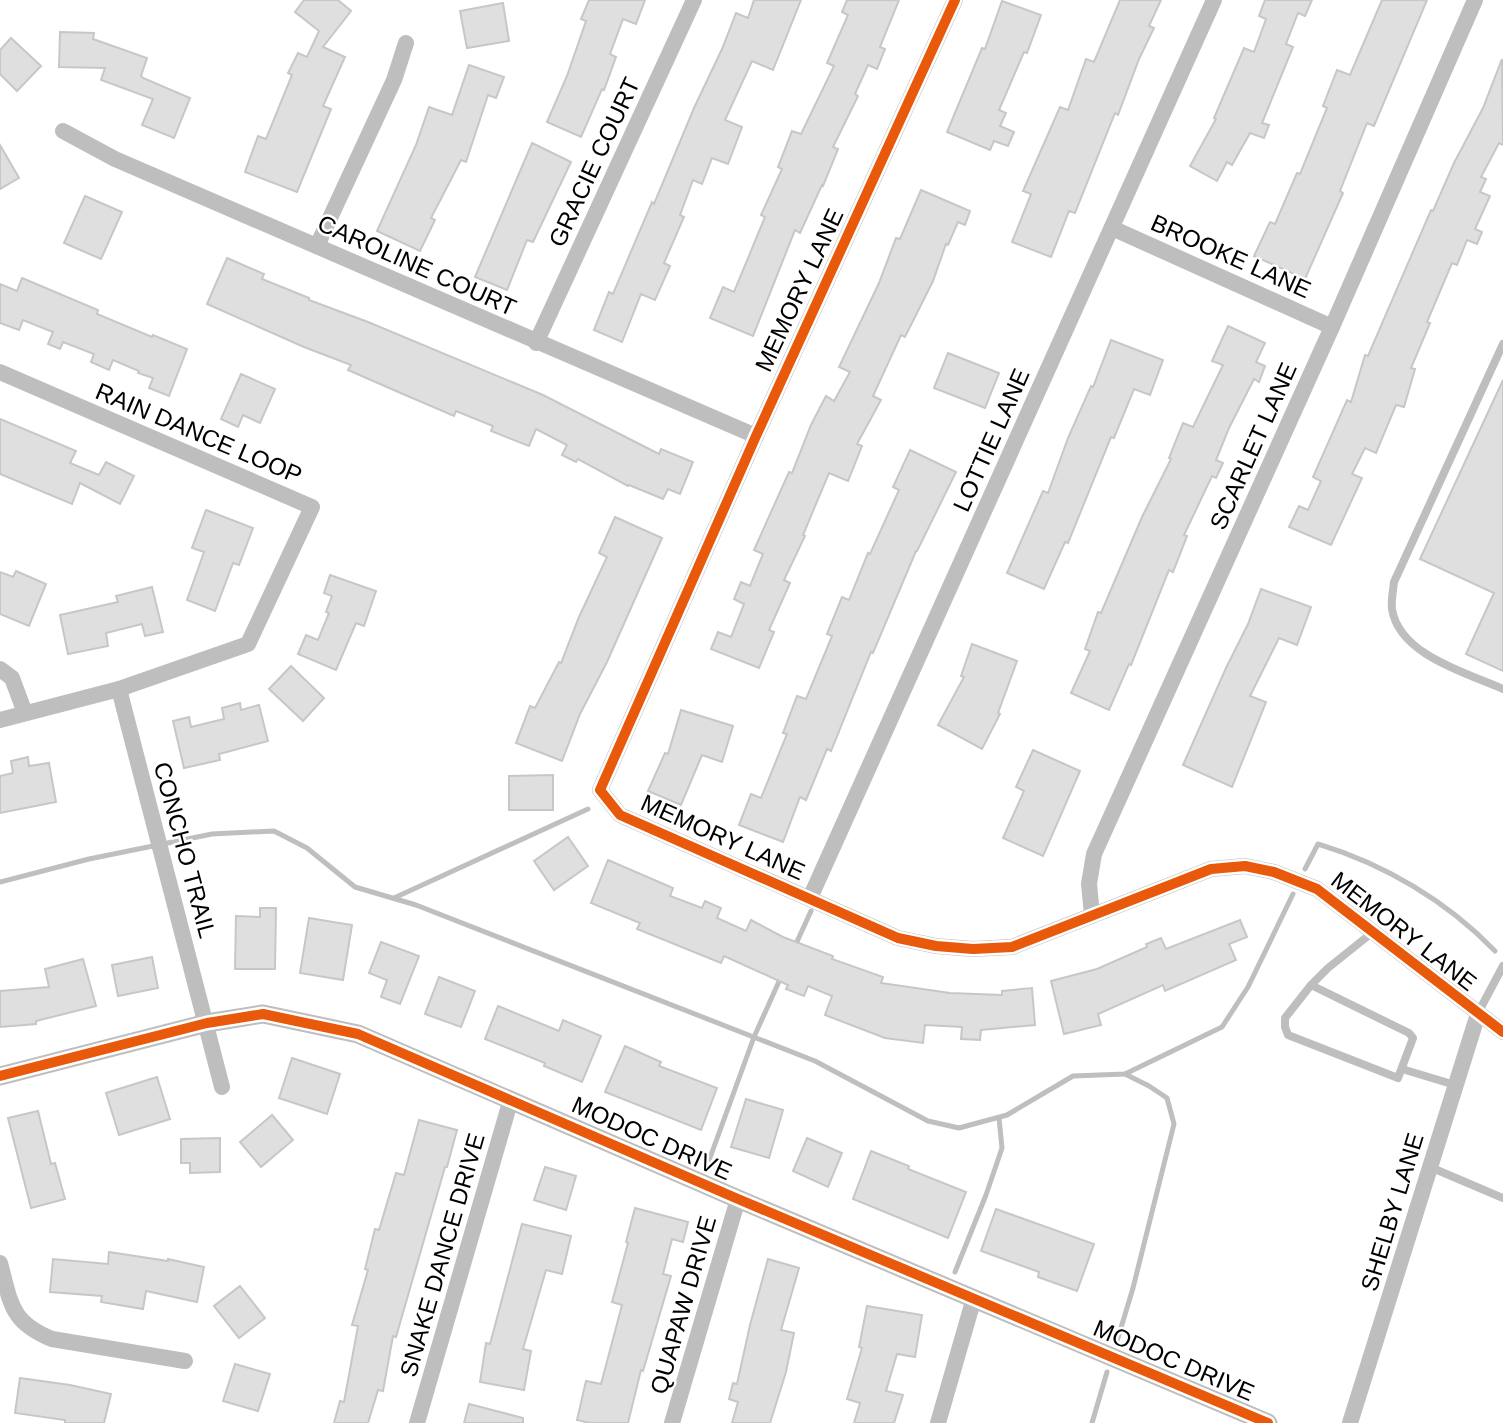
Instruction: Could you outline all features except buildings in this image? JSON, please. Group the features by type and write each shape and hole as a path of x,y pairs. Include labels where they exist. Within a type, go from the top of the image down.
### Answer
{"street":[{"name":"GRACIE COURT","path":"536,342 694,0"},
{"name":"MEMORY LANE","path":"955,0 756,436 600,790 620,814 898,938 936,946 973,949 1012,947 1211,869 1245,866 1274,872 1317,888 1503,1032"},
{"name":"LOTTIE LANE","path":"810,898 1214,0"},
{"name":"SCARLET LANE","path":"1092,915 1089,884 1094,855 1332,327 1475,0"},
{"path":"317,246 394,80 406,43"},
{"name":"CAROLINE COURT","path":"63,131 115,159 756,436"},
{"name":"BROOKE LANE","path":"1112,228 1332,327"},
{"name":"RAIN DANCE LOOP","path":"0,372 312,507 248,644 119,689 0,720"},
{"path":"0,669 12,678 25,713"},
{"name":"CONCHO TRAIL","path":"119,689 222,1087"},
{"name":"MODOC DRIVE","path":"0,1076 206,1023 263,1014 358,1034 738,1199 1268,1423"},
{"name":"SHELBY LANE","path":"1350,1423 1478,1014"},
{"name":"SNAKE DANCE DRIVE","path":"417,1423 511,1099"},
{"name":"QUAPAW DRIVE","path":"672,1423 738,1199"},
{"path":"0,1264 15,1313 31,1331 52,1339 185,1361"},
{"path":"938,1423 974,1298"}],"lane":[{"path":"1503,344 1394,582 1392,609 1398,628 1413,646 1436,660 1503,689"},
{"path":"1311,985 1409,1033 1413,1044 1398,1078 1288,1035 1285,1027 1285,1018 1311,985 1373,932"},
{"path":"1478,1014 1503,966"},
{"path":"1402,1069 1455,1086"},
{"path":"1430,1167 1503,1198"}],"waterway":[{"path":"394,898 588,809"},
{"path":"0,882 89,859 212,834 274,831 307,848 355,887 416,905 815,1061 928,1121 959,1128 1007,1115 1073,1076 1125,1074 1222,1027 1248,987 1293,894"},
{"path":"1305,869 1318,844 1367,862 1435,900 1495,951"},
{"path":"795,946 811,911"},
{"path":"707,1166 754,1037 781,977"},
{"path":"1117,1341 1174,1124 1167,1098 1125,1074"},
{"path":"955,1272 1002,1148 999,1118"},
{"path":"1092,1423 1107,1372"}],"cycle path":[{"path":"955,0 756,436 600,790 620,815 898,938 936,946 973,949 1012,947 1211,869 1245,866 1274,872 1317,889 1503,1032"},
{"path":"0,1076 207,1023 263,1014 358,1034 738,1199 1268,1423"}]}
